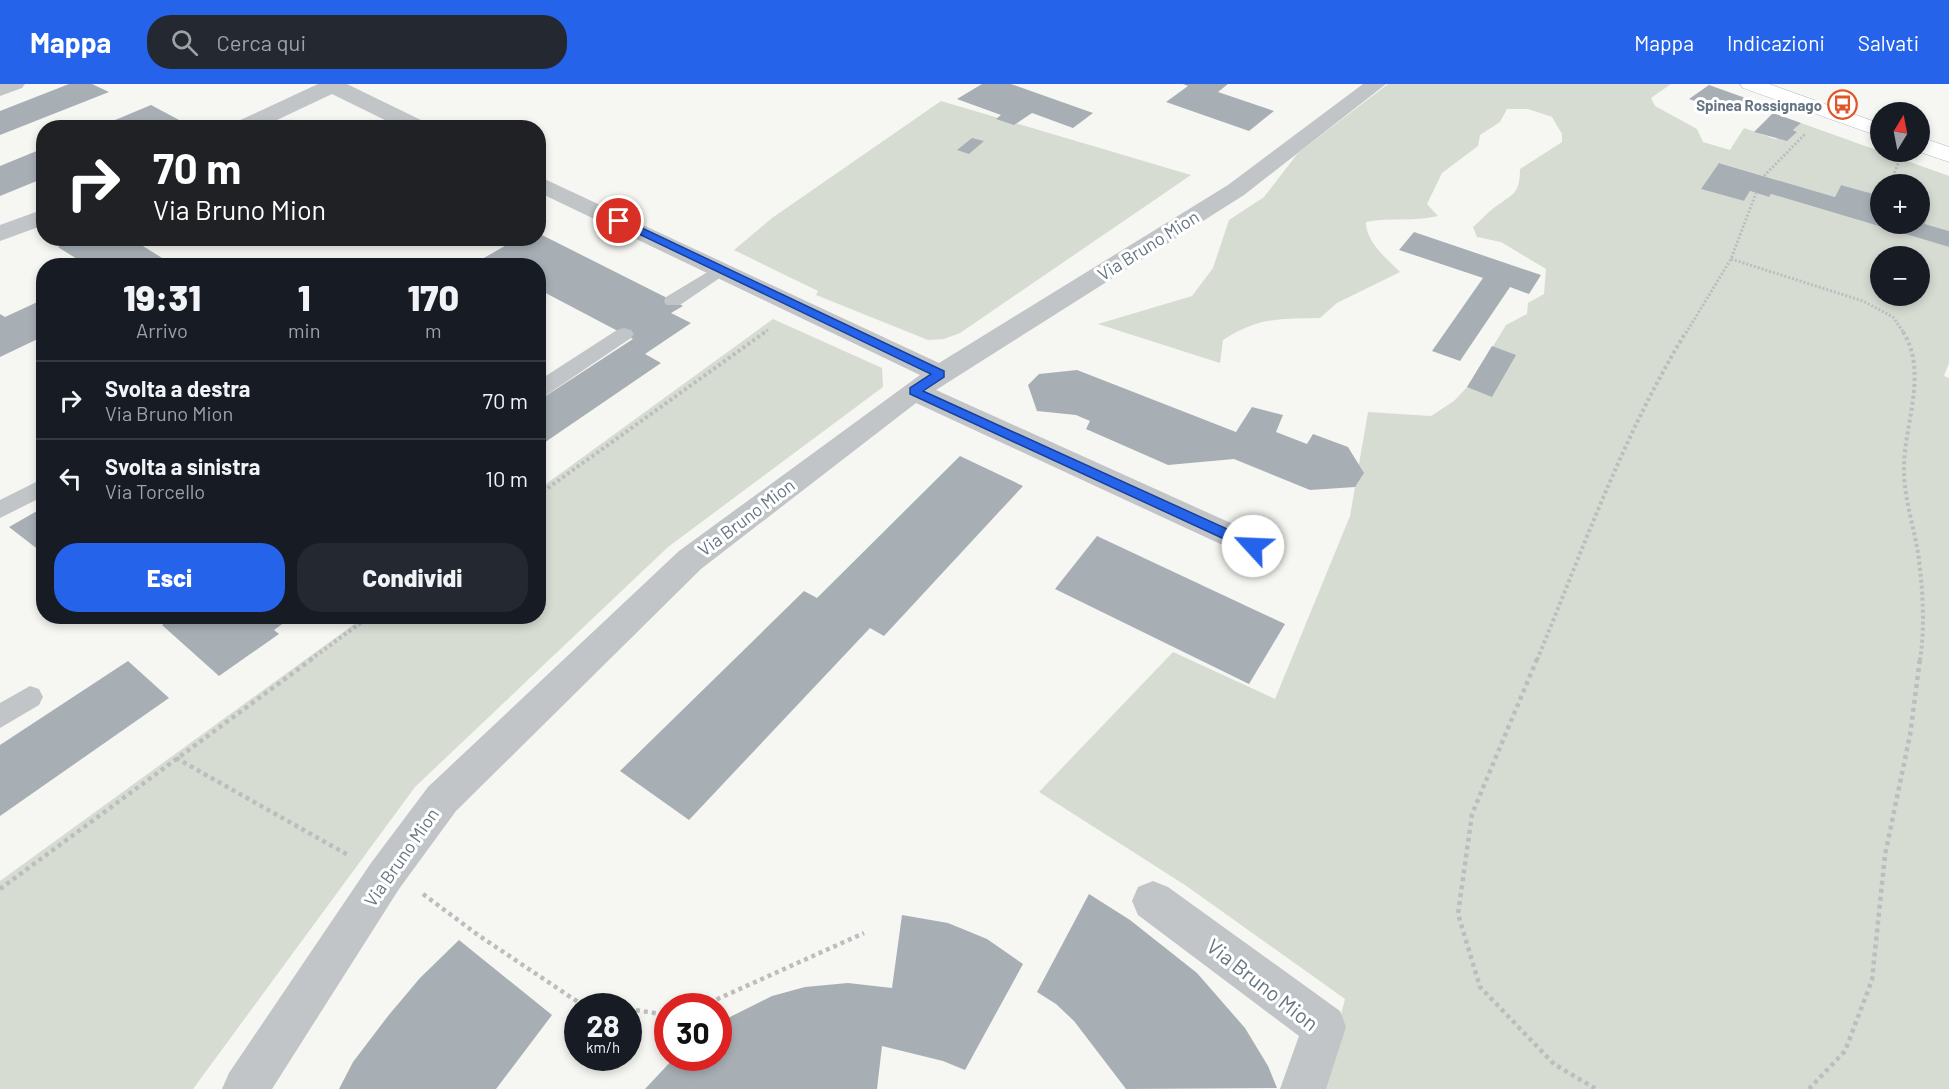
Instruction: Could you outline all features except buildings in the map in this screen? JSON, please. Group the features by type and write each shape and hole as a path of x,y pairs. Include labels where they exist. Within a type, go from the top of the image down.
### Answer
{"street":[{"path":"0,90 15,84"},
{"name":"Via Bruno Mion","path":"245,1089 385,876 442,799 690,560 927,382 1236,190 1376,84"},
{"path":"1750,84 1870,127"},
{"path":"259,120 332,85 403,120"},
{"path":"1930,147 1949,154"},
{"path":"546,187 721,268 927,382 1253,546"},
{"path":"0,234 36,219"},
{"name":"Via Bruno Mion","path":"1154,901 1324,1027 1303,1089"}],"lane":[{"path":"674,301 721,268"},
{"path":"546,386 624,334"},
{"path":"0,510 36,490"},
{"path":"0,717 30,697"}],"path":[{"path":"1764,176 1811,128"},
{"path":"1596,1089 1554,1064 1480,987 1458,914 1472,814 1623,450 1660,375 1731,259 1756,193"},
{"path":"1731,259 1863,301 1893,317 1910,343 1915,373 1904,466 1907,503 1919,559 1924,633 1910,735 1885,855 1872,980 1845,1051 1809,1089"},
{"path":"546,489 778,323"},
{"path":"0,889 359,624"},
{"path":"176,758 385,876 409,884 478,935 565,993"},
{"path":"731,993 864,933"}],"shaded area":[{"path":"1388,84 1671,84 1651,98 1655,106 1697,129 1703,142 1730,150 1744,128 1775,139 1797,132 1793,130 1801,123 1870,148 1870,162 1910,162 1949,176 1949,231 1930,225 1930,174 1870,174 1870,193 1841,185 1835,197 1720,163 1702,189 1744,201 1750,191 1769,197 1771,194 1870,223 1870,234 1905,234 1949,247 1949,363 1944,376 1949,378 1949,1089 1322,1089 1345,999 1185,885 1039,792 1173,652 1275,699 1350,516 1368,412 1431,416 1454,401 1470,384 1506,325 1527,314 1528,303 1544,294 1546,269 1501,242 1477,237 1473,227 1517,189 1520,169 1562,142 1562,134 1552,117 1528,109 1507,109 1500,122 1480,135 1478,146 1442,173 1427,204 1438,216 1366,222 1373,243 1400,272 1337,303 1320,318 1281,319 1259,323 1236,332 1223,340 1220,363 1098,324 1192,296 1213,268 1229,220 1264,197 1298,153"},
{"path":"941,101 1191,175 960,333 944,339 928,340 816,295 818,291 734,250 772,218"},
{"path":"773,319 882,368 883,387 668,547 415,787 193,1089 0,1089 0,881 354,624 546,624 546,484"}],"place":[{"name":"Spinea Rossignago","path":"1843,105"}],"route":[{"path":"619,221 940,374 914,391 1253,546"}]}
